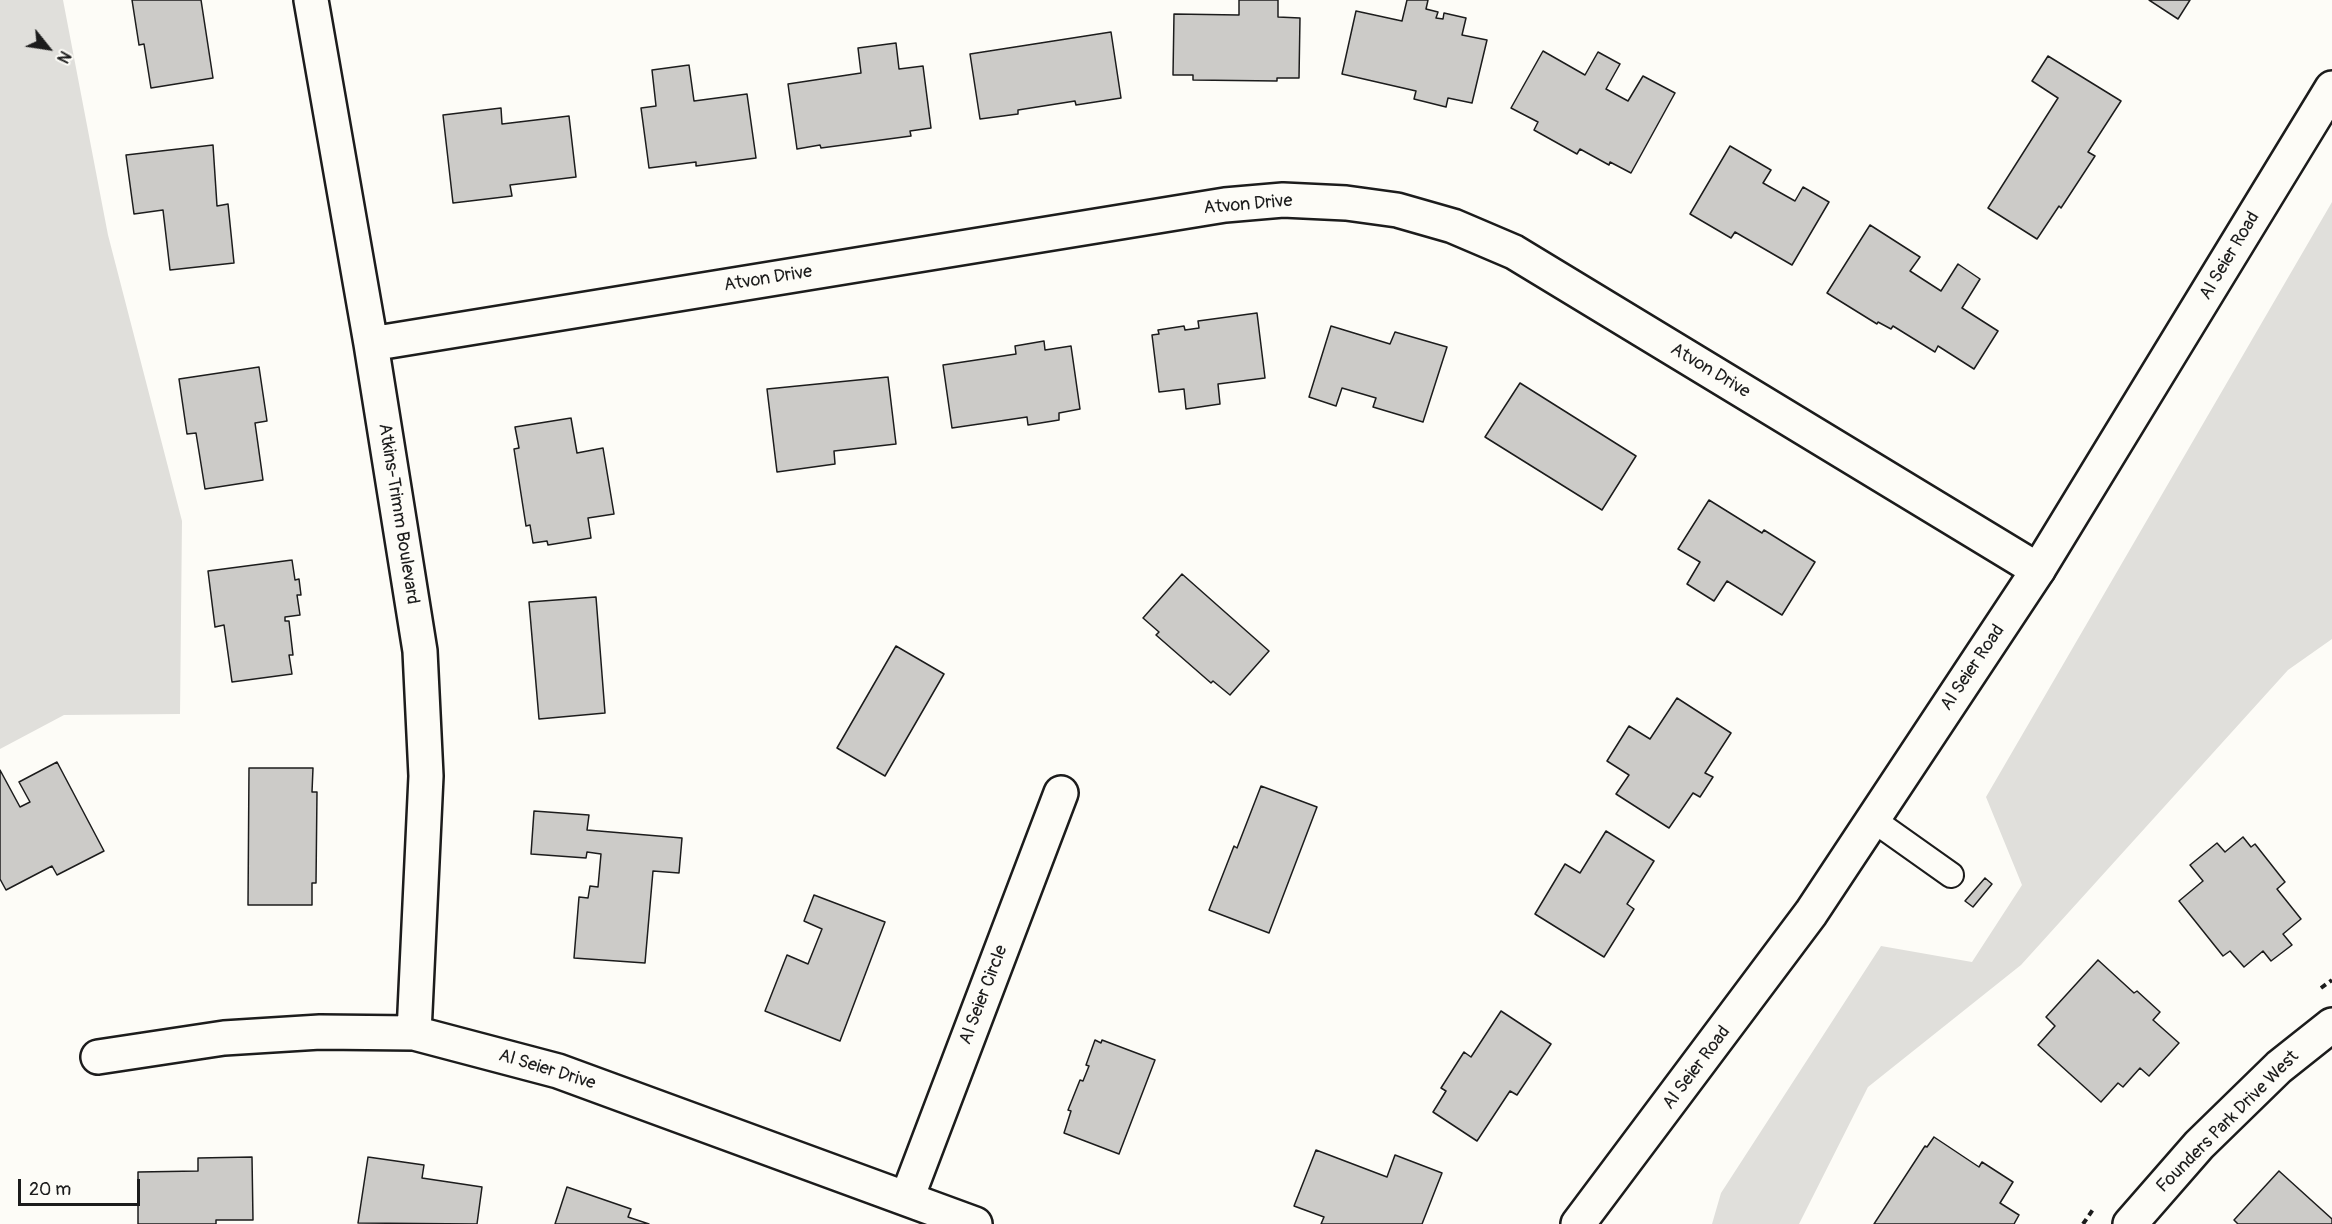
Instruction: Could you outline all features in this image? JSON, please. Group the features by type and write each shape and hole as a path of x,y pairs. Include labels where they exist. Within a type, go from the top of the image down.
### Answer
{"street":[{"name":"Atkins-Trimm Boulevard","path":"311,0 371,344 420,651 426,776 414,1033"},
{"name":"Al Seier Road","path":"1578,1224 1811,913 2038,570 2332,88"},
{"name":"Atvon Drive","path":"371,344 1225,205 1283,200 1346,203 1398,210 1453,226 1514,252 2038,570"},
{"name":"Al Seier Circle","path":"907,1198 1061,793"},
{"name":"Founders Park Drive West","path":"2130,1224 2199,1145 2279,1067 2332,1025"},
{"name":"Al Seier Drive","path":"98,1057 224,1038 320,1032 414,1033 558,1071 975,1224"}],"lane":[{"path":"1872,819 1952,875"}],"shaded area":[{"path":"0,0 63,0 108,235 182,521 180,714 64,715 0,749"},
{"path":"2332,202 2332,639 2288,670 2021,965 1868,1087 1799,1224 1712,1224 1721,1193 1881,946 1972,962 2022,885 1986,797"}],"building":[{"path":"132,0 201,0 213,78 151,88 144,44 139,45"},
{"path":"1239,0 1278,0 1278,17 1300,18 1299,78 1277,78 1277,81 1193,80 1193,75 1173,75 1174,14 1239,15"},
{"path":"1407,0 1428,0 1426,9 1438,12 1436,18 1443,19 1444,13 1466,18 1462,35 1487,40 1472,103 1448,98 1446,107 1414,99 1416,91 1342,74 1356,11 1402,21"},
{"path":"2149,0 2190,0 2178,19"},
{"path":"1111,32 1121,98 1076,105 1075,101 1018,110 1018,114 980,119 970,54"},
{"path":"896,43 899,69 923,66 931,128 910,131 911,136 797,149 788,84 861,73 858,48"},
{"path":"1543,51 1585,75 1598,52 1620,64 1606,89 1628,101 1643,76 1675,93 1631,173 1610,162 1609,165 1580,149 1577,154 1534,130 1538,122 1511,108"},
{"path":"2048,56 2121,101 2088,152 2095,156 2061,208 2059,206 2037,239 1988,208 2058,98 2032,81"},
{"path":"689,65 694,101 747,94 756,158 696,166 696,162 649,168 641,108 656,106 652,70"},
{"path":"501,108 502,124 569,116 576,177 510,185 512,196 453,203 443,115"},
{"path":"213,145 217,206 228,204 234,263 170,270 163,210 134,214 126,155"},
{"path":"1730,146 1771,170 1763,183 1795,201 1803,187 1829,202 1792,265 1735,232 1731,238 1690,214"},
{"path":"1870,225 1920,257 1910,271 1941,291 1958,264 1980,279 1962,308 1998,331 1974,369 1938,346 1935,352 1893,326 1891,329 1878,322 1877,324 1827,293"},
{"path":"1257,313 1265,378 1218,384 1220,404 1186,409 1184,389 1159,392 1152,335 1159,334 1158,330 1184,326 1185,330 1199,328 1198,321"},
{"path":"1331,326 1390,344 1395,332 1447,347 1423,422 1373,407 1376,398 1342,388 1336,406 1309,397"},
{"path":"1044,341 1045,350 1071,346 1080,409 1059,413 1059,420 1028,425 1027,417 952,428 943,365 1016,354 1015,346"},
{"path":"259,367 267,421 255,423 263,480 205,489 196,433 187,434 179,379"},
{"path":"888,377 896,444 834,451 835,464 777,472 767,389"},
{"path":"1520,383 1636,456 1602,510 1485,437"},
{"path":"571,418 577,453 603,448 614,514 588,518 591,538 548,545 547,541 533,543 530,525 526,526 514,449 519,448 515,427"},
{"path":"1709,500 1762,533 1764,530 1815,562 1782,615 1727,581 1714,601 1687,584 1700,562 1678,549"},
{"path":"292,560 295,580 299,579 301,595 297,595 300,615 285,617 285,621 289,621 293,655 289,655 292,674 232,682 224,625 215,627 208,571"},
{"path":"1182,574 1269,651 1230,695 1213,681 1211,683 1156,635 1159,632 1143,618"},
{"path":"596,597 605,713 539,719 529,602"},
{"path":"896,646 944,674 885,776 837,748"},
{"path":"1677,698 1731,733 1705,773 1713,777 1700,797 1693,793 1669,828 1616,794 1629,775 1607,761 1629,726 1650,739"},
{"path":"57,762 104,851 57,875 52,866 6,890 0,879 0,770 20,807 30,802 19,782"},
{"path":"249,768 313,768 312,792 317,792 316,883 312,883 312,905 248,905"},
{"path":"1261,786 1317,807 1269,933 1209,910 1234,846 1237,848"},
{"path":"534,811 589,815 587,830 682,838 679,873 653,871 645,963 574,958 579,897 588,898 590,886 598,887 601,854 587,852 586,858 531,854"},
{"path":"1606,831 1654,861 1627,904 1634,909 1604,957 1535,914 1565,864 1580,873"},
{"path":"2243,837 2251,847 2255,844 2285,882 2277,889 2301,919 2283,934 2292,945 2271,961 2263,951 2244,967 2230,951 2223,956 2179,901 2203,881 2190,865 2217,843 2225,852"},
{"path":"1985,878 1992,884 1973,907 1965,901"},
{"path":"814,895 885,922 840,1041 765,1011 787,955 808,964 822,929 804,921"},
{"path":"2098,960 2134,993 2137,991 2160,1012 2153,1020 2179,1043 2149,1076 2140,1068 2123,1087 2118,1083 2101,1102 2038,1045 2055,1026 2046,1017"},
{"path":"1501,1011 1551,1044 1517,1095 1510,1091 1477,1141 1433,1112 1446,1091 1441,1088 1464,1052 1471,1057"},
{"path":"1095,1040 1101,1043 1102,1040 1155,1060 1119,1154 1064,1133 1071,1111 1068,1110 1080,1080 1083,1081 1089,1066 1086,1065"},
{"path":"1934,1137 1979,1167 1982,1162 2013,1182 2000,1203 2019,1215 2014,1224 1874,1224 1925,1146 1927,1147"},
{"path":"1316,1150 1387,1177 1395,1155 1442,1173 1422,1224 1321,1224 1324,1217 1294,1206"},
{"path":"252,1157 253,1220 216,1220 216,1224 138,1224 138,1172 198,1171 198,1158"},
{"path":"368,1157 424,1165 422,1178 482,1187 477,1224 358,1223"},
{"path":"2279,1171 2332,1219 2332,1224 2238,1224 2234,1220"},
{"path":"567,1187 631,1209 628,1217 649,1224 555,1224"}]}
